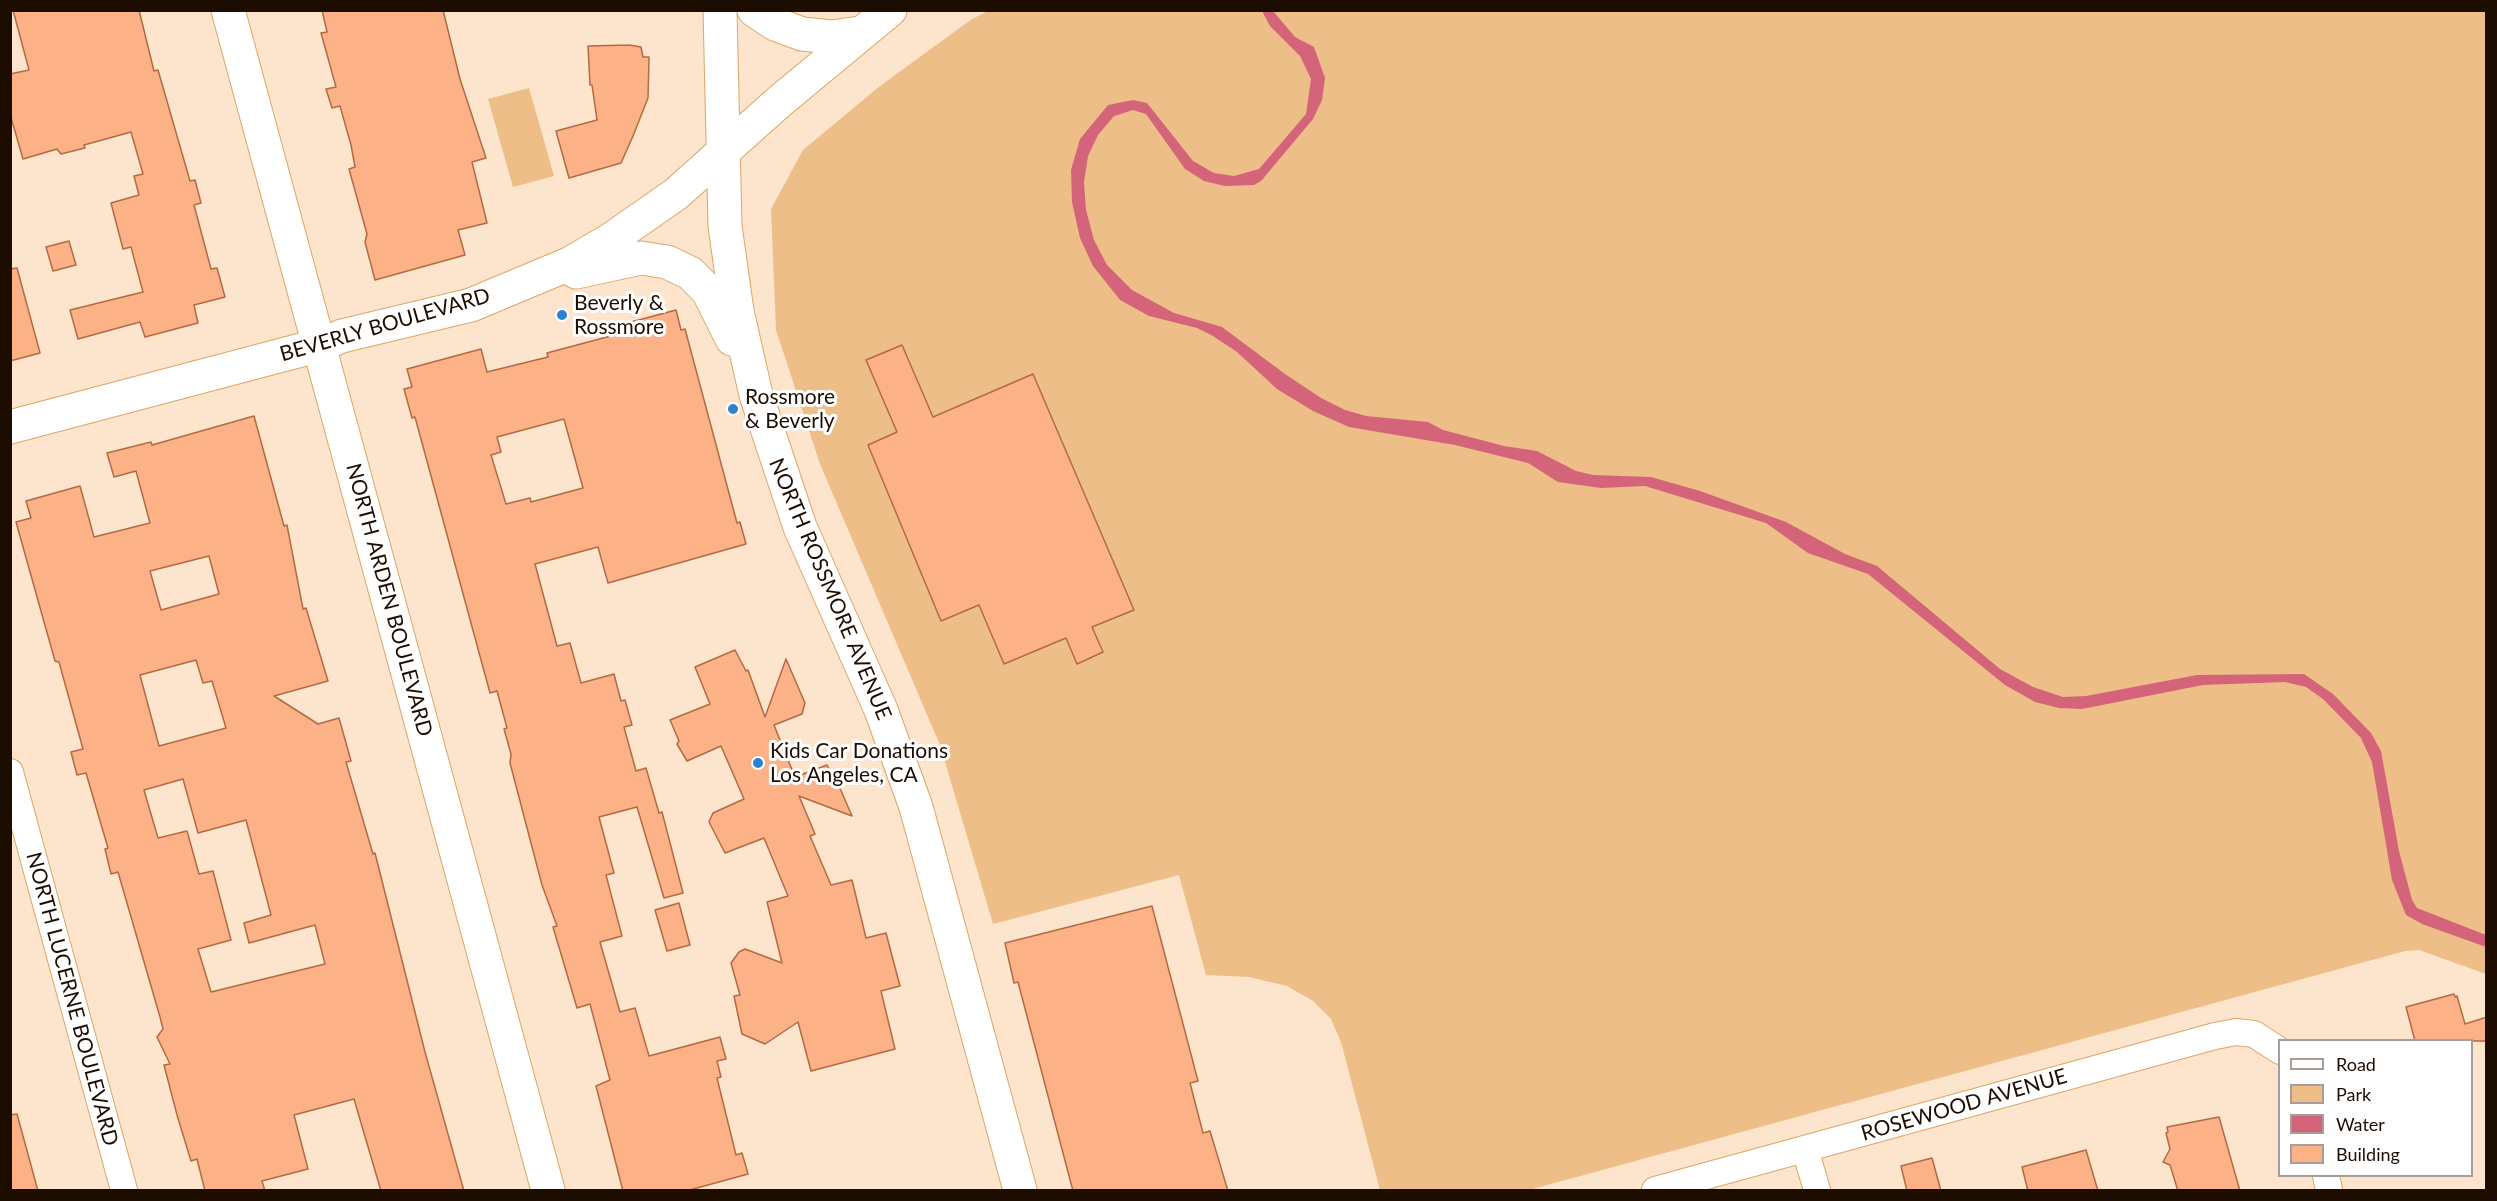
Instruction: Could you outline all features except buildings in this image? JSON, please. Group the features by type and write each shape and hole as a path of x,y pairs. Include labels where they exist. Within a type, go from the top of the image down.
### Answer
{"main road":[{"name":"NORTH ARDEN BOULEVARD","path":"228,10 548,1191"},
{"name":"NORTH ROSSMORE AVENUE","path":"720,10 725,226 730,269 756,395 800,527 881,710 916,807 988,1082 1020,1191"},
{"path":"754,10 775,24 802,34 831,37 860,33"},
{"name":"BEVERLY BOULEVARD","path":"10,428 320,345 342,336 471,305 569,264 610,240 676,194 860,33 890,10"},
{"path":"471,305 616,261 641,258 667,262 690,273 708,291 721,313 756,395"}],"street":[{"name":"NORTH LUCERNE BOULEVARD","path":"10,772 124,1191"},
{"name":"ROSEWOOD AVENUE","path":"1655,1191 2215,1035 2236,1032 2254,1034 2276,1048"},
{"path":"1805,1149 1817,1191"}],"green space":[{"path":"988,11 2486,11 2486,974 2419,950 2405,951 1529,1190 1380,1190 1341,1042 1331,1019 1313,1001 1287,986 1249,977 1206,975 1179,875 993,924 940,745 820,464 776,330 771,209 803,150 880,86 972,19"},
{"path":"529,88 554,176 513,187 488,99"}],"water":[{"path":"1262,11 1273,11 1295,37 1314,47 1325,78 1322,100 1313,119 1261,181 1254,185 1225,186 1204,181 1185,169 1146,114 1133,110 1114,116 1098,135 1088,156 1084,182 1086,210 1094,240 1107,265 1132,290 1174,313 1222,327 1285,374 1321,398 1345,410 1366,416 1428,422 1443,430 1504,446 1537,451 1576,471 1593,475 1651,477 1700,491 1786,522 1845,554 1877,566 2000,669 2033,687 2063,697 2086,696 2197,675 2304,674 2333,694 2371,733 2381,751 2399,851 2412,900 2417,908 2486,935 2486,947 2422,924 2406,915 2392,880 2372,762 2361,738 2323,699 2306,687 2285,682 2203,685 2082,709 2059,708 2035,702 2005,685 1868,574 1808,553 1766,523 1645,486 1601,488 1558,482 1528,463 1455,445 1349,427 1313,411 1277,389 1237,352 1213,336 1197,328 1149,316 1120,300 1093,266 1080,238 1072,202 1071,170 1080,139 1108,105 1133,100 1147,103 1193,161 1214,173 1234,176 1259,169 1306,114 1311,79 1300,56 1270,26"}],"place":[{"name":"Beverly & Rossmore","path":"562,315"},
{"name":"Rossmore & Beverly","path":"733,409"},
{"name":"Kids Car Donations Los Angeles, CA","path":"758,763"}]}
